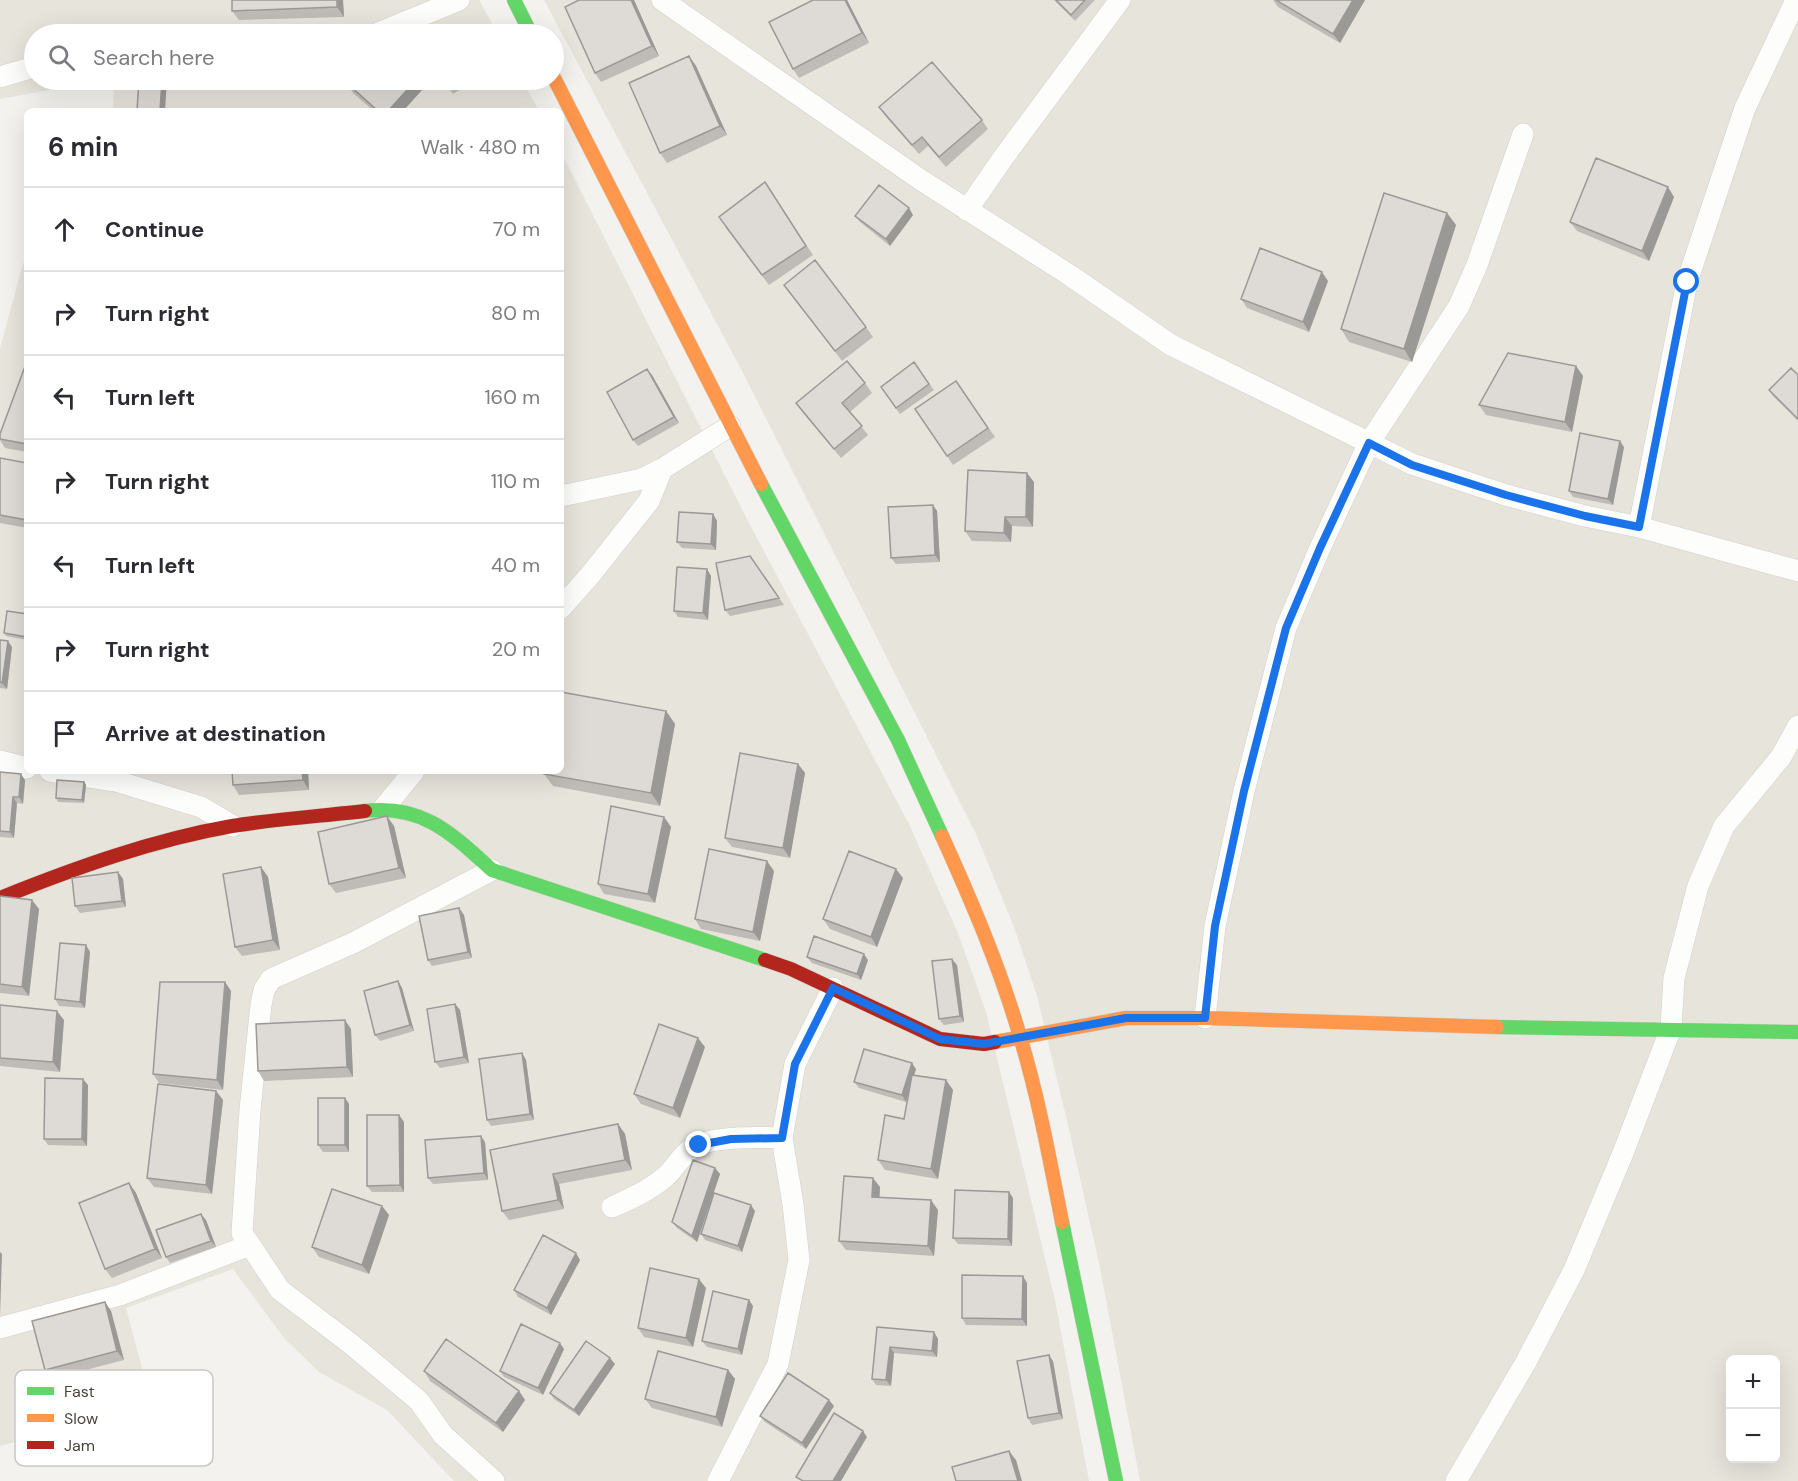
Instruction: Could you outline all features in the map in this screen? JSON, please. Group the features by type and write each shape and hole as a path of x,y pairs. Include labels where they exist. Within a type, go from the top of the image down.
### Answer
{"street":[{"path":"400,24 459,0"},
{"path":"514,0 526,24"},
{"path":"662,0 967,210 1071,276 1171,345 1412,465 1506,495 1585,516 1639,527 1798,571"},
{"path":"967,210 1120,0"},
{"path":"1639,527 1687,282 1745,108 1796,0"},
{"path":"0,77 24,70"},
{"path":"560,90 730,426 898,740 976,912 1021,1038 1036,1095 1116,1481"},
{"path":"1205,1018 1215,926 1244,791 1286,628 1369,443 1459,306 1477,265 1523,134"},
{"path":"564,495 642,479 730,426"},
{"path":"564,605 649,501 662,469"},
{"path":"1456,1481 1526,1362 1574,1270 1623,1154 1671,1028 1674,978 1698,886 1724,826 1780,757 1798,726"},
{"path":"0,761 24,767"},
{"path":"70,774 116,781 201,807 233,826"},
{"path":"383,809 412,774"},
{"path":"0,898 150,844 233,826 383,809 421,816 457,838 492,870 791,969 940,1039 984,1044 1126,1018 1798,1032"},
{"path":"492,870 353,943 271,980 264,990 246,1158 242,1233 280,1290 420,1401 443,1435 494,1481"},
{"path":"718,1481 778,1364 799,1260 782,1138 795,1064 833,988"},
{"path":"612,1207 633,1198 666,1177 682,1155 699,1145 731,1139 782,1138"},
{"path":"0,1328 120,1295 250,1245"}],"shaded area":[{"path":"0,0 479,0 492,24 24,24 24,90 50,90 0,99"},
{"path":"544,0 1798,0 1798,1481 1140,1481 1100,1268 1068,1125 1037,996 1014,927 976,834 742,371 564,37 564,24 557,24"},
{"path":"114,90 527,90 537,108 113,108"},
{"path":"564,158 750,525 909,824 958,933 986,1012 1055,1300 1089,1481 454,1481 387,1410 319,1372 284,1338 233,1269 126,1308 143,1370 15,1370 15,1442 0,1446 0,349 23,263 24,774 564,774"}],"building":[{"path":"232,0 337,0 337,7 232,11"},
{"path":"579,0 631,0 652,46 595,73 565,7"},
{"path":"813,0 845,0 862,33 793,69 769,22"},
{"path":"1056,0 1085,0 1071,15"},
{"path":"1276,0 1353,0 1333,34"},
{"path":"689,56 720,126 660,153 629,83"},
{"path":"932,62 982,120 939,157 922,137 912,145 879,107"},
{"path":"138,90 161,90 160,108 137,108"},
{"path":"355,90 407,90 391,108 375,108"},
{"path":"1596,158 1668,187 1642,251 1570,222"},
{"path":"765,182 806,246 762,275 719,217"},
{"path":"879,185 909,208 886,239 855,216"},
{"path":"1384,193 1447,213 1404,349 1341,329"},
{"path":"1260,248 1322,272 1303,322 1241,299"},
{"path":"815,260 866,327 835,351 784,285"},
{"path":"1508,353 1576,366 1565,422 1479,405"},
{"path":"847,361 865,383 842,403 862,426 834,449 796,403"},
{"path":"914,362 929,384 896,408 881,387"},
{"path":"1791,368 1798,375 1798,419 1769,390"},
{"path":"24,369 24,443 0,439"},
{"path":"647,369 674,417 633,440 607,392"},
{"path":"956,381 988,428 947,456 915,409"},
{"path":"1580,433 1620,441 1608,499 1569,491"},
{"path":"0,458 24,462 24,519 0,515"},
{"path":"968,470 1027,473 1026,517 1005,517 1004,533 965,531"},
{"path":"933,505 935,555 891,558 888,507"},
{"path":"679,512 713,514 711,544 677,542"},
{"path":"750,556 779,598 725,610 716,563"},
{"path":"677,567 707,569 703,613 674,611"},
{"path":"7,611 24,614 24,636 4,633"},
{"path":"0,640 8,641 2,683 0,682"},
{"path":"564,693 666,711 651,793 544,774 564,774"},
{"path":"740,753 798,764 783,848 725,838"},
{"path":"0,772 21,774 19,797 13,797 10,832 0,831"},
{"path":"232,774 302,774 303,780 233,785"},
{"path":"57,780 84,782 82,800 56,798"},
{"path":"611,806 664,817 648,894 598,884"},
{"path":"387,816 399,868 329,884 318,832"},
{"path":"709,849 767,861 753,932 695,919"},
{"path":"849,851 896,869 871,937 823,919"},
{"path":"261,867 273,940 235,947 223,874"},
{"path":"118,872 122,901 75,906 72,878"},
{"path":"0,896 32,900 22,987 0,984"},
{"path":"459,908 468,952 428,960 419,916"},
{"path":"814,936 864,954 857,974 807,957"},
{"path":"60,943 86,945 80,1002 55,999"},
{"path":"952,959 960,1016 939,1019 932,961"},
{"path":"398,981 410,1025 375,1035 364,991"},
{"path":"160,982 225,982 217,1080 153,1074"},
{"path":"455,1004 464,1057 435,1062 427,1009"},
{"path":"0,1005 57,1011 53,1062 0,1058"},
{"path":"345,1020 347,1067 258,1071 256,1024"},
{"path":"659,1024 698,1038 673,1108 634,1094"},
{"path":"864,1049 912,1063 902,1095 854,1082"},
{"path":"522,1053 530,1114 487,1120 479,1059"},
{"path":"912,1075 946,1080 931,1169 878,1160 885,1115 904,1119"},
{"path":"45,1078 83,1079 82,1139 44,1139"},
{"path":"158,1084 216,1091 206,1185 147,1178"},
{"path":"318,1098 345,1098 345,1145 318,1145"},
{"path":"367,1115 399,1115 400,1185 367,1186"},
{"path":"618,1124 625,1160 553,1174 558,1200 502,1211 490,1150"},
{"path":"481,1136 484,1173 428,1178 425,1140"},
{"path":"693,1160 715,1168 692,1236 672,1222"},
{"path":"844,1176 873,1178 872,1197 931,1200 928,1246 839,1241"},
{"path":"129,1183 155,1249 105,1269 79,1203"},
{"path":"332,1189 382,1206 362,1265 312,1247"},
{"path":"955,1190 1009,1192 1008,1239 953,1238"},
{"path":"714,1193 751,1205 738,1246 701,1234"},
{"path":"201,1214 211,1241 166,1257 156,1230"},
{"path":"543,1235 576,1253 547,1308 514,1290"},
{"path":"650,1268 699,1279 686,1338 638,1328"},
{"path":"962,1275 1023,1276 1022,1319 962,1318"},
{"path":"713,1291 749,1300 738,1349 702,1341"},
{"path":"105,1302 117,1351 45,1370 32,1321"},
{"path":"521,1324 560,1343 538,1388 500,1371"},
{"path":"877,1327 934,1332 932,1351 890,1347 886,1380 872,1379"},
{"path":"446,1339 519,1391 496,1423 424,1371"},
{"path":"586,1341 610,1358 574,1410 550,1393"},
{"path":"658,1351 728,1370 716,1417 645,1399"},
{"path":"1049,1355 1059,1413 1028,1418 1017,1361"},
{"path":"788,1373 829,1400 802,1443 760,1416"},
{"path":"834,1413 863,1431 833,1481 803,1481 796,1477"},
{"path":"1009,1451 1018,1481 956,1481 952,1467"}],"traffic: fast":[{"path":"514,0 526,24"},
{"path":"761,484 898,740 942,836"},
{"path":"365,811 404,812 420,817 450,834 492,870 765,960"},
{"path":"1497,1027 1798,1032"},
{"path":"1062,1222 1116,1481"}],"traffic: slow":[{"path":"560,90 761,484"},
{"path":"942,836 985,936 1013,1014 1039,1108 1062,1222"},
{"path":"995,1042 1126,1018 1205,1018 1497,1027"}],"traffic: jam":[{"path":"0,898 114,856 202,832 265,821 365,811"},
{"path":"765,960 791,969 940,1039 984,1044 995,1042"}],"route":[{"path":"699,1145 731,1139 782,1138 795,1064 833,988 940,1039 984,1044 1126,1018 1205,1018 1215,926 1244,791 1286,628 1369,443 1412,465 1506,495 1585,516 1639,527 1687,282"}]}
